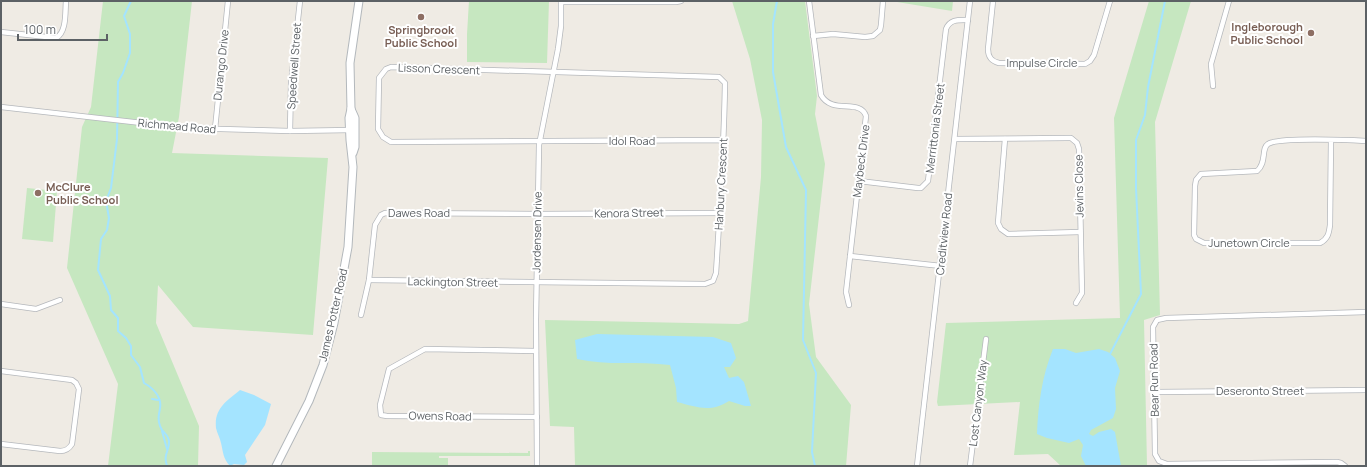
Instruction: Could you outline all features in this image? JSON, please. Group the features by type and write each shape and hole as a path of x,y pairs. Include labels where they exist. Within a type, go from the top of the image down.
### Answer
{"main road":[{"name":"James Potter Road","path":"276,466 309,401 322,365 334,323 348,247 354,168 353,155 350,146 352,130 349,118 351,108 350,63 359,1"}],"street":[{"path":"1,32 56,38 63,30 66,1"},
{"name":"Durango Drive","path":"214,129 228,1"},
{"name":"Speedwell Street","path":"290,131 291,83 300,1"},
{"path":"561,1 681,1"},
{"name":"Jordensen Drive","path":"537,466 536,283 540,142 554,73 560,34 561,1"},
{"name":"Maybeck Drive","path":"809,1 821,95 831,105 859,108 866,114 846,292 849,305"},
{"path":"813,36 833,34 873,36 880,30 883,1"},
{"name":"Creditview Road","path":"918,466 970,1"},
{"name":"Impulse Circle","path":"993,1 988,49 988,54 992,60 999,63 1085,64 1090,61 1094,55 1110,1"},
{"path":"1213,86 1211,64 1229,1"},
{"name":"Merrittonia Street","path":"858,181 918,188 921,188 928,181 946,29 954,20 968,20"},
{"name":"Lisson Crescent","path":"540,142 391,142 380,134 378,129 379,78 391,67 554,73"},
{"name":"Hanbury Crescent","path":"536,283 710,283 713,281 716,273 724,140 724,83 719,77 554,73"},
{"name":"Richmead Road","path":"1,107 186,128 290,131 352,130"},
{"name":"Jevins Close","path":"955,139 1071,138 1077,143 1079,149 1082,292 1076,303"},
{"path":"1005,139 998,222 1001,229 1008,234 1080,232"},
{"name":"Idol Road","path":"540,142 724,140"},
{"name":"Junetown Circle","path":"1332,140 1330,224 1327,237 1324,241 1320,243 1204,243 1196,239 1194,235 1194,186 1196,180 1201,174 1257,171 1262,166 1264,148 1267,144 1273,142 1281,141 1332,140 1366,140"},
{"name":"Kenora Street","path":"538,214 720,212"},
{"name":"Dawes Road","path":"361,315 369,280 375,225 381,215 385,213 538,214"},
{"path":"850,256 941,266"},
{"name":"Lackington Street","path":"369,280 536,283"},
{"path":"1,304 36,309 60,300"},
{"name":"Bear Run Road","path":"1345,466 1337,462 1162,463 1156,458 1155,454 1153,327 1156,321 1160,319 1366,312"},
{"name":"Lost Canyon Way","path":"970,466 986,339"},
{"name":"Owens Road","path":"536,351 425,349 389,369 380,405 381,415 537,417"},
{"path":"1,371 72,380 76,383 79,389 72,444 65,451 1,444"},
{"name":"Deseronto Street","path":"1154,392 1366,390"}],"green space":[{"path":"103,1 192,1 179,117 172,153 328,158 313,335 193,327 158,285 156,323 199,426 198,466 108,466 118,384 67,268 82,127 91,107"},
{"path":"469,1 549,1 547,63 467,62"},
{"path":"732,1 805,1 817,96 815,114 825,164 809,304 816,357 851,405 846,466 575,466 574,427 550,426 545,320 739,324 748,321 761,177 762,120 750,59"},
{"path":"891,1 953,1 952,11"},
{"path":"1149,1 1191,1 1155,122 1160,315 1144,320 1147,466 1061,466 1048,454 1014,455 1020,402 938,406 937,402 946,323 1120,318 1114,118"},
{"path":"27,188 57,191 53,242 22,239"},
{"path":"528,451 530,451 530,456 439,456 439,458 448,458 448,466 372,466 372,452 528,453"}],"water":[{"path":"597,334 713,337 731,343 736,358 730,367 724,367 729,378 738,376 744,382 751,406 745,406 729,401 716,407 703,408 677,402 676,388 670,365 647,363 611,363 577,359 575,340"},
{"path":"1053,349 1065,349 1076,353 1099,349 1108,352 1115,358 1120,371 1115,388 1116,409 1113,418 1091,430 1089,434 1093,436 1099,432 1111,429 1115,432 1121,466 1086,466 1081,456 1083,445 1079,439 1069,443 1037,434 1041,391"},
{"path":"240,390 254,395 271,404 265,425 245,455 247,462 244,465 234,464 230,466 224,455 216,428 216,421 219,410 222,406"}],"waterway":[{"path":"131,1 124,16 130,34 130,53 118,82 117,139 111,188 106,201 109,218 107,230 101,239 98,270 110,296 111,310 118,318 118,331 126,338 131,346 131,355 140,367 144,383 154,390 160,400 158,419 161,428 169,439 166,456 167,466"},
{"path":"777,1 773,24 773,72 786,147 806,190 803,340 816,373 812,452 815,466"},
{"path":"1109,356 1141,294 1136,188 1136,140 1145,115 1148,87 1165,1"},
{"path":"152,399 158,400"},
{"path":"162,431 167,449"}],"place":[{"name":"Springbrook Public School","path":"421,17"},
{"name":"Ingleborough Public School","path":"1311,33"},
{"name":"McClure Public School","path":"38,193"}]}
